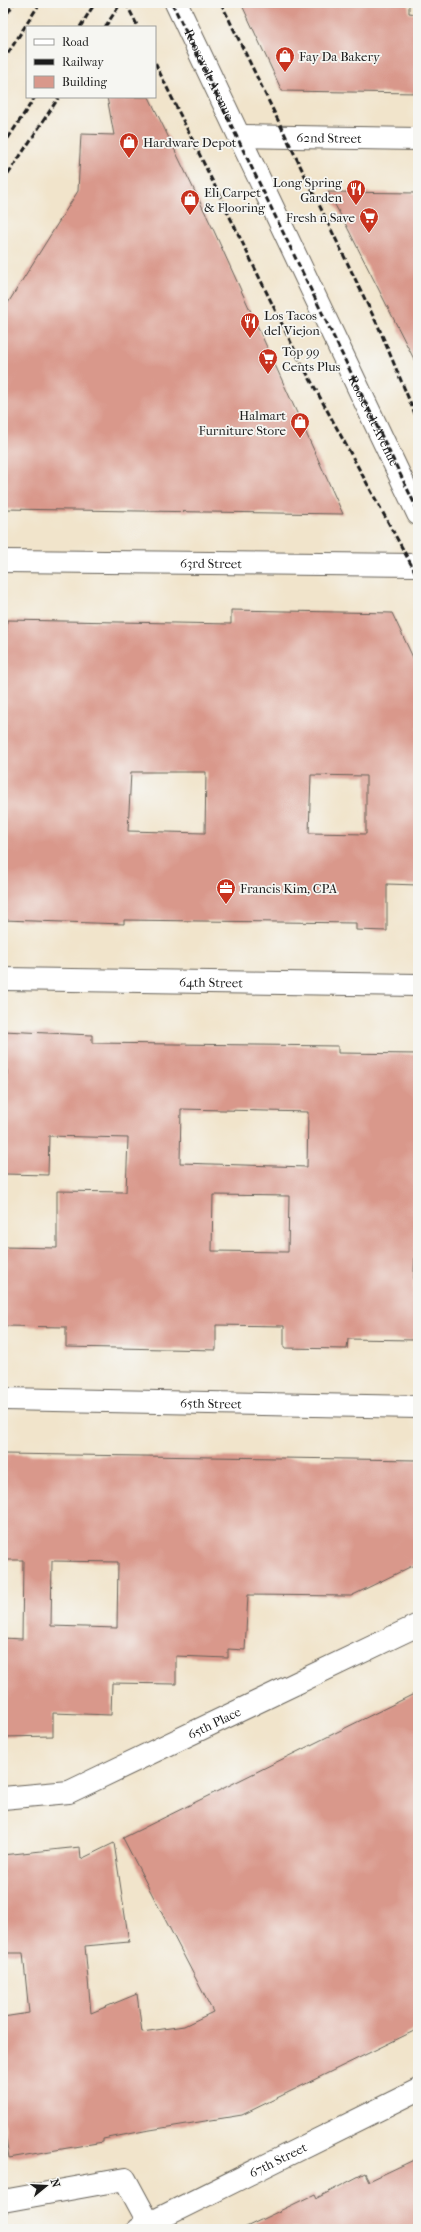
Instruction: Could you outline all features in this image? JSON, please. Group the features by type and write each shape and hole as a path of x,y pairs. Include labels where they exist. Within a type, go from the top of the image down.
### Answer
{"street":[{"name":"Roosevelt Avenue","path":"176,3 418,514"},
{"name":"62nd Street","path":"240,136 418,139"},
{"name":"63rd Street","path":"3,562 418,565"},
{"name":"64th Street","path":"3,979 418,985"},
{"name":"65th Street","path":"3,1399 418,1407"},
{"name":"65th Place","path":"3,1798 69,1792 418,1625"},
{"name":"67th Street","path":"146,2227 418,2090"},
{"path":"3,2201 125,2179 146,2227"}],"building":[{"path":"241,3 409,3 409,13 418,14 418,93 282,91"},
{"path":"107,98 149,98 214,231 343,514 3,509 3,311 78,191 81,134 114,135"},
{"path":"328,192 418,193 418,367 345,223"},
{"path":"231,610 392,613 418,668 418,885 387,884 387,931 356,930 356,923 124,920 124,924 3,920 3,740 7,620 231,624","holes":["131,772 206,772 205,833 128,831","311,775 366,776 366,834 309,833"]},
{"path":"3,1031 92,1035 92,1043 338,1046 338,1053 418,1054 418,1180 413,1298 418,1299 418,1336 413,1336 413,1340 348,1339 347,1349 284,1348 284,1326 216,1325 216,1350 66,1347 66,1327 3,1326 3,1247 57,1248 57,1191 126,1192 128,1138 49,1136 48,1175 5,1174 7,1070 3,1070","holes":["181,1109 308,1112 307,1167 180,1163","213,1195 289,1196 288,1252 212,1251"]},
{"path":"3,1454 418,1460 418,1563 351,1596 248,1595 245,1650 228,1649 228,1658 176,1656 176,1684 112,1683 111,1715 53,1713 53,1736 3,1737 3,1638 22,1639 23,1560 3,1560","holes":["52,1561 118,1562 117,1628 51,1626"]},
{"path":"418,1692 418,2029 242,2115 144,2131 103,2139 103,2142 9,2158 3,2121 3,2017 29,2013 23,1953 3,1953 3,1855 80,1847 81,1859 114,1843 129,1942 85,1946 91,2013 137,1994 142,2032 184,2026 213,2012 123,1838"},
{"path":"418,2158 418,2229 242,2229 315,2194 317,2198 365,2173 369,2181"}],"railway":[{"path":"3,20 14,3"},
{"path":"3,61 40,3"},
{"path":"81,26 95,3"},
{"path":"106,26 121,3"},
{"path":"126,3 138,26"},
{"path":"172,3 418,511"},
{"path":"221,3 379,328 418,421"},
{"path":"156,65 298,357 418,577"},
{"path":"3,146 34,98"},
{"path":"3,182 58,98"}],"place":[{"name":"Fay Da Bakery","path":"285,73"},
{"name":"Hardware Depot","path":"129,159"},
{"name":"Long Spring Garden","path":"356,206"},
{"name":"Eli Carpet & Flooring","path":"190,216"},
{"name":"Fresh n Save","path":"369,234"},
{"name":"Los Tacos del Viejon","path":"250,339"},
{"name":"Top 99 Cents Plus","path":"268,375"},
{"name":"Halmart Furniture Store","path":"300,439"},
{"name":"Francis Kim, CPA","path":"226,905"}]}
